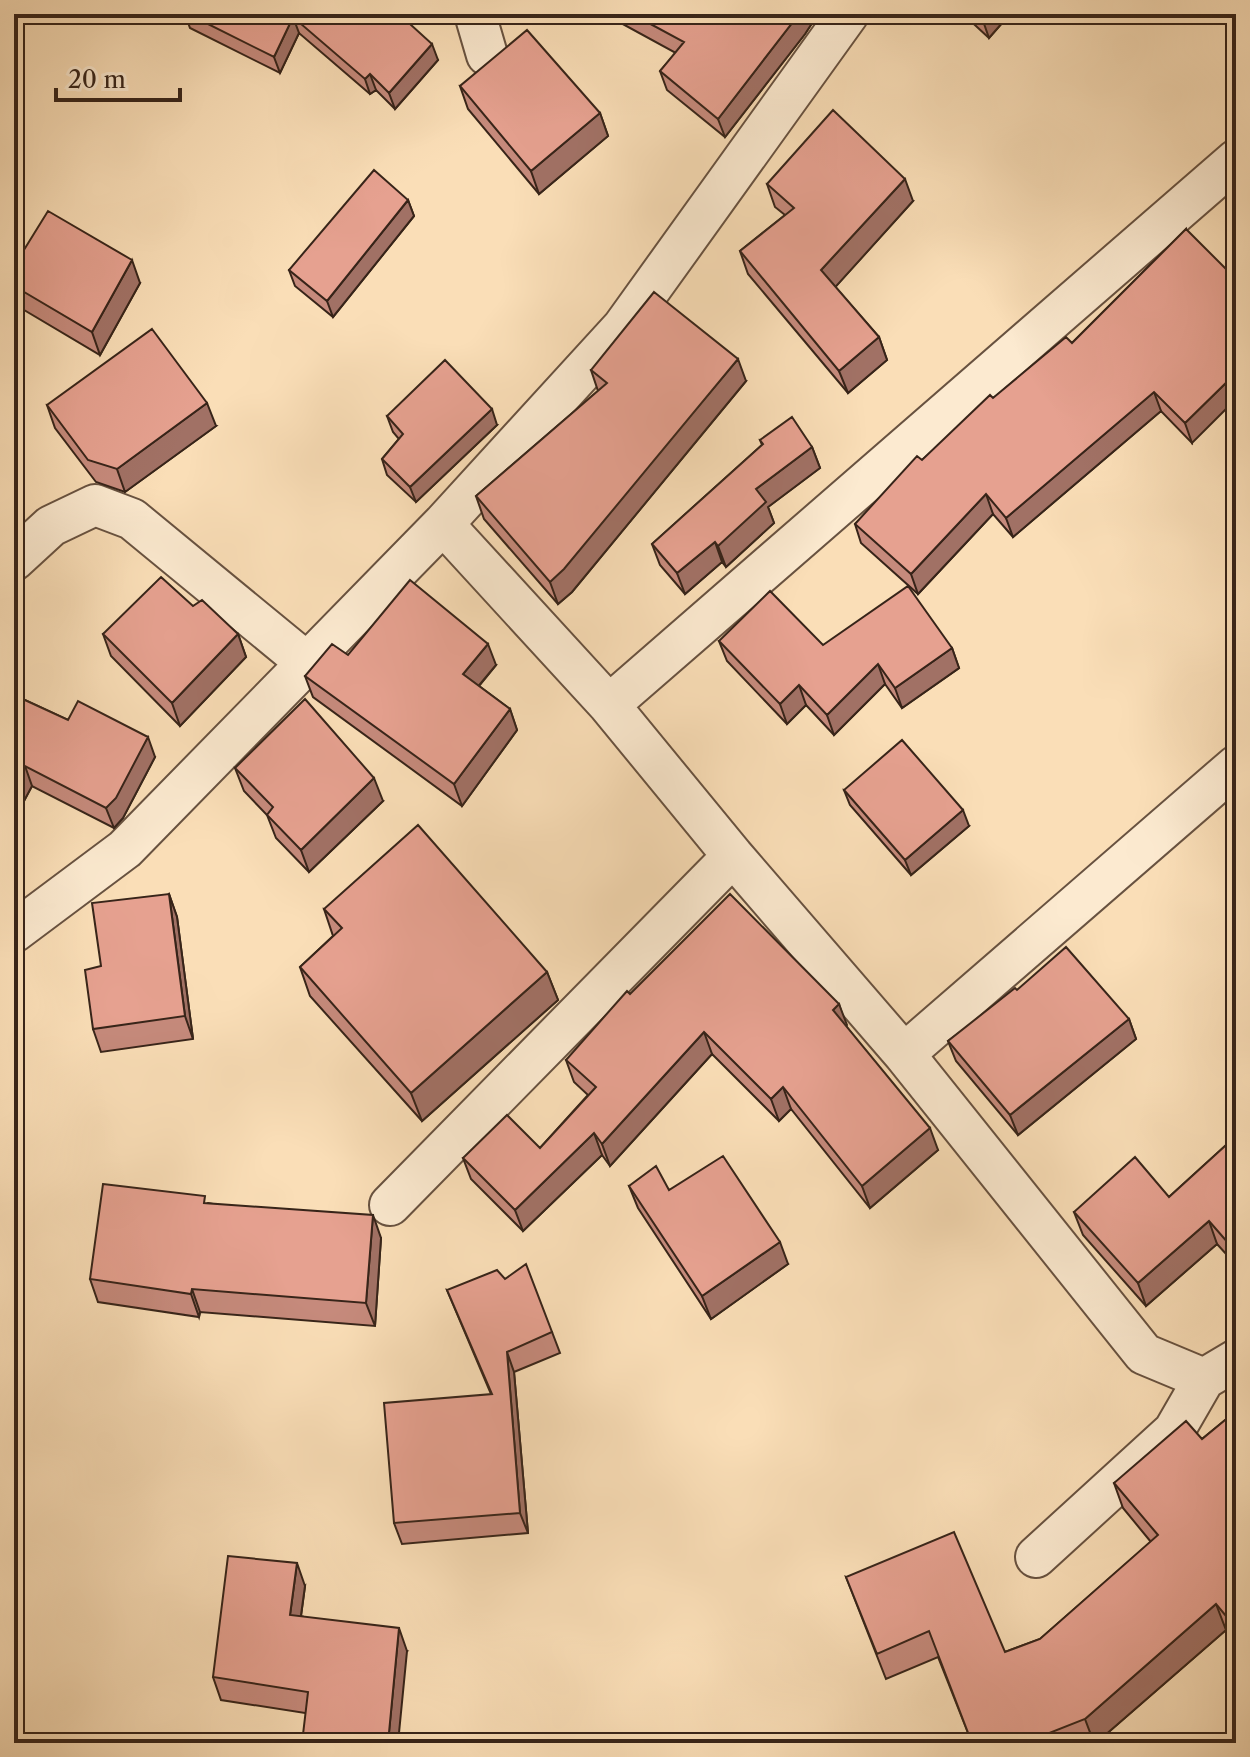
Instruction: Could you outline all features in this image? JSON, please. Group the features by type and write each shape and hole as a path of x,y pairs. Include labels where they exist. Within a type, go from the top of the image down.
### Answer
{"street":[{"path":"475,14 487,55"},
{"path":"14,932 125,849 443,524 623,327 848,14"},
{"path":"609,705 1236,160"},
{"path":"14,560 51,526 95,505 132,519 307,663"},
{"path":"443,524 609,705 733,856 904,1054 1144,1354 1220,1369 1174,1431 1036,1557"},
{"path":"904,1054 1236,766"},
{"path":"390,1205 733,856"}],"building":[{"path":"188,14 399,14 432,44 389,93 370,74 365,79 293,17 274,57"},
{"path":"632,14 799,14 718,119 660,71 684,42"},
{"path":"527,30 600,113 531,171 460,86"},
{"path":"833,110 905,179 821,270 879,337 839,371 740,251 794,208 767,184"},
{"path":"374,170 408,200 327,301 289,270"},
{"path":"48,211 132,260 92,332 14,286 14,266"},
{"path":"1186,229 1236,279 1236,373 1185,423 1154,392 1006,518 986,494 911,574 855,524 917,456 922,460 990,395 993,398 1066,337 1072,343"},
{"path":"654,292 738,359 550,582 476,496 607,383 591,370"},
{"path":"152,329 207,403 117,469 88,460 47,405"},
{"path":"445,360 492,409 410,487 382,459 403,434 387,416"},
{"path":"792,417 812,447 756,489 766,502 718,546 715,542 677,573 652,544 763,444 760,440"},
{"path":"161,577 193,606 202,600 238,634 172,703 103,634"},
{"path":"410,580 488,644 463,674 510,709 454,784 305,676 332,644 348,655"},
{"path":"908,586 952,648 895,688 878,664 827,715 799,685 780,704 719,641 770,591 823,645"},
{"path":"14,695 68,720 78,701 148,737 116,798 106,808 25,766 14,786"},
{"path":"305,699 374,778 301,850 267,815 273,807 235,768"},
{"path":"902,740 963,810 905,860 844,790"},
{"path":"418,825 547,972 411,1093 300,967 342,928 324,909"},
{"path":"169,894 185,1016 93,1029 85,970 101,966 92,903"},
{"path":"730,894 839,1004 833,1010 930,1128 862,1186 783,1087 771,1099 704,1032 602,1144 594,1133 515,1210 463,1158 507,1115 540,1148 596,1087 566,1060 627,991 630,994"},
{"path":"1066,947 1129,1019 1010,1115 948,1041 1015,988 1017,990"},
{"path":"1236,1136 1236,1252 1209,1221 1138,1283 1074,1212 1135,1157 1169,1197"},
{"path":"723,1156 780,1242 702,1296 629,1186 656,1166 669,1190"},
{"path":"103,1184 205,1196 204,1203 373,1215 366,1303 192,1289 191,1294 90,1279"},
{"path":"526,1264 552,1332 507,1352 520,1513 394,1523 384,1403 492,1394 447,1290 497,1270 505,1279"},
{"path":"1236,1411 1236,1628 1216,1604 1085,1719 1024,1743 972,1743 929,1631 877,1654 846,1577 954,1532 1005,1652 1040,1639 1158,1535 1114,1483 1186,1421 1202,1439"},
{"path":"228,1556 297,1563 290,1615 399,1628 388,1743 302,1743 308,1692 213,1677"},
{"path":"1236,1729 1236,1743 1217,1743"}]}
